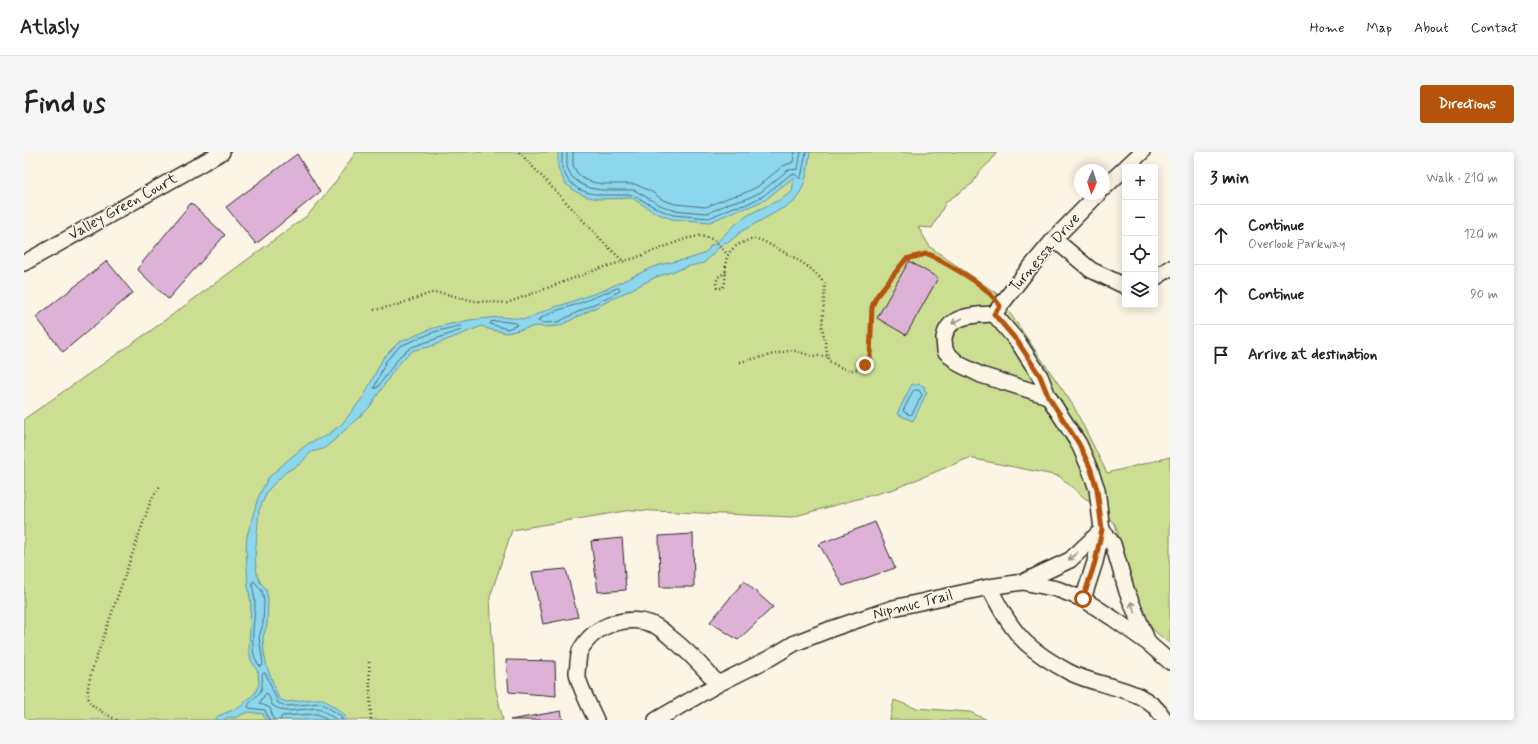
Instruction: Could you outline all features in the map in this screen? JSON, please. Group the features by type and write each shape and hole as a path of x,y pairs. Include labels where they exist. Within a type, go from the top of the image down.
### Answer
{"street":[{"name":"Valley Green Court","path":"24,263 222,152"},
{"path":"1130,164 1142,152"},
{"path":"1110,183 1122,172"},
{"name":"Turnessa Drive","path":"997,310 1054,239 1092,200"},
{"path":"1054,239 1091,270 1122,285"},
{"path":"1158,276 1170,268"},
{"path":"1048,396 981,375 959,364 945,351 944,337 952,323 970,315 997,310 1040,376 1048,396 1079,444 1090,467 1097,489 1102,530 1095,562 1083,599"},
{"path":"1023,582 1070,560 1102,530"},
{"path":"1102,530 1113,544 1126,592 1148,643"},
{"name":"Nipmuc Trail","path":"656,720 718,684 770,658 795,643 831,629 893,608 989,587 1023,582 1057,589 1083,599 1114,618 1148,643 1170,662"},
{"path":"989,587 1006,618 1025,643 1047,659 1070,672 1088,679 1134,692 1161,713 1165,720"},
{"path":"596,720 577,674 580,652 593,635 608,624 627,621 643,621 657,626 682,646 718,684"}],"path":[{"path":"520,152 606,245 623,261"},
{"path":"374,310 397,305 431,293 442,293 474,301 507,303 685,239 699,236 715,241 728,255"},
{"path":"726,272 718,277 716,283 717,288 723,288 726,280 728,255 734,247 755,239 792,256 819,276 825,284 822,327 827,356 829,361 850,370 858,370 865,365 870,356 871,313 876,297 906,259 926,254 931,255 973,279 993,295 997,310"},
{"path":"740,362 792,350 813,356 827,356"},
{"path":"117,720 98,711 91,704 87,696 88,685 151,500 160,486"},
{"path":"369,662 371,720"}],"green space":[{"path":"356,152 997,152 990,162 979,172 973,183 946,202 932,228 918,227 930,247 996,293 1073,405 1107,473 1170,457 1170,644 1144,622 1115,524 1059,476 969,458 894,489 792,517 631,510 512,530 490,597 494,681 503,720 24,720 24,419 153,329 308,215 333,185"},
{"path":"894,700 915,708 970,712 987,720 890,720"}],"water":[{"path":"558,152 810,152 807,174 802,189 794,202 742,231 728,243 724,242 704,263 656,277 559,326 536,326 507,333 488,329 482,326 429,347 414,350 404,358 394,370 369,408 323,449 311,452 300,464 286,472 268,490 259,510 255,558 257,574 260,582 266,589 268,600 267,625 263,637 264,653 267,667 279,699 286,702 323,699 344,714 346,720 265,720 263,714 248,712 234,718 228,717 224,720 215,720 218,716 240,707 255,693 259,684 258,672 251,660 249,650 251,605 248,586 246,549 247,536 258,498 268,478 289,459 309,443 326,436 342,424 364,396 383,358 398,343 433,328 469,320 500,317 526,319 554,307 604,290 653,267 701,255 745,217 782,199 792,192 794,177 765,200 710,222 672,219 656,213 632,198 600,199 588,197 576,192 565,183 558,168"},
{"path":"912,384 916,386 918,384 925,387 924,390 927,392 913,421 897,414"}],"building":[{"path":"297,154 320,192 256,244 226,207"},
{"path":"191,203 225,235 168,299 137,269"},
{"path":"107,261 133,293 63,352 36,317"},
{"path":"909,261 938,278 906,335 877,318"},
{"path":"875,522 895,568 843,586 819,544"},
{"path":"693,534 694,587 660,587 659,536"},
{"path":"622,538 626,590 598,592 591,541"},
{"path":"566,569 578,617 543,624 532,572"},
{"path":"744,581 773,607 738,640 710,622"},
{"path":"506,660 555,661 556,696 509,692"},
{"path":"561,711 563,720 510,720"}],"route":[{"path":"865,365 870,356 870,326 872,307 876,297 906,259 926,254 931,255 973,279 993,295 1000,306 994,314 1018,342 1040,376 1048,396 1079,444 1090,467 1097,489 1102,530 1095,562 1083,599"}]}
